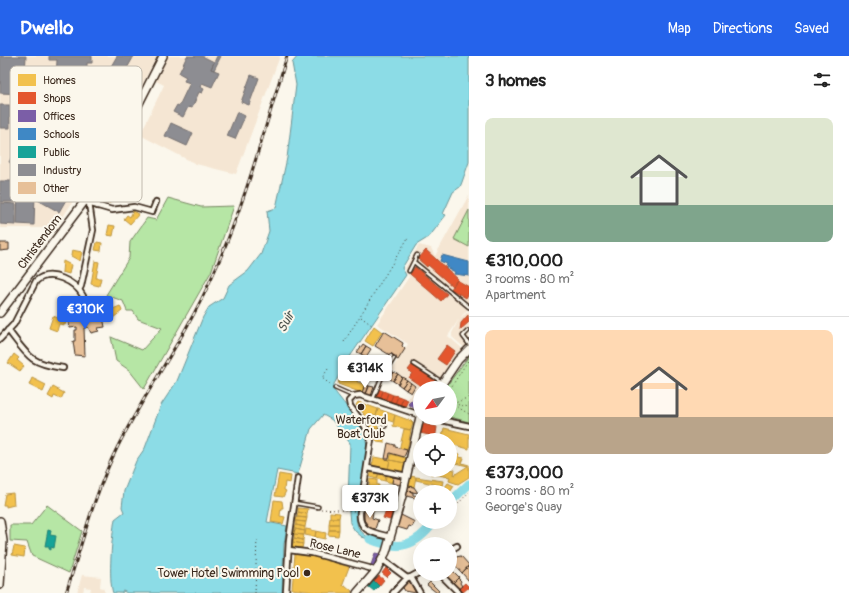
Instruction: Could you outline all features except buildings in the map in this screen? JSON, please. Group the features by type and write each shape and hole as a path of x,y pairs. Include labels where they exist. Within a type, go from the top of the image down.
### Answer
{"street":[{"name":"Christendom","path":"142,97 163,56"},
{"path":"97,206 99,202"},
{"path":"79,290 93,230 86,203 112,210 134,206 152,212 156,202"},
{"name":"Christendom","path":"0,313 86,203"},
{"path":"0,339 14,324 36,281 39,278 55,276 69,282 79,290 83,296"},
{"path":"8,330 30,358 43,365 63,368"},
{"path":"444,381 458,360 469,349"},
{"path":"390,539 367,530 360,522 360,512 372,442 371,433 349,404 349,400 354,396 360,395 413,413"},
{"path":"457,423 469,426"},
{"path":"357,593 376,571 383,560 387,549 407,476 418,425"},
{"path":"368,468 407,476"},
{"path":"286,593 289,550 298,478"},
{"path":"0,521 2,529 0,585"},
{"name":"Rose Lane","path":"289,550 312,553 367,567 376,571"},
{"path":"383,560 409,577 420,593"},
{"path":"393,593 409,577 413,575"},
{"path":"447,581 459,593"}],"lane":[{"path":"409,271 417,255"},
{"path":"414,262 469,307"},
{"path":"468,331 463,336 469,344"},
{"path":"373,399 382,374 391,356"},
{"path":"382,374 394,358"},
{"path":"414,364 436,381"},
{"path":"334,388 354,396"},
{"path":"381,429 385,426"},
{"path":"295,503 318,508"}],"path":[{"path":"344,342 408,238"},
{"path":"360,316 373,326"},
{"path":"455,381 469,359"},
{"path":"320,381 328,369"},
{"path":"322,378 334,388"},
{"path":"457,402 469,397"},
{"path":"457,405 469,407"},
{"path":"457,406 469,414"},
{"path":"458,504 469,492"},
{"path":"318,508 357,511"},
{"path":"256,593 257,538"}],"shaded area":[{"path":"0,56 157,56 142,85 142,66 10,66 10,202 72,202 56,228 0,228"},
{"path":"168,56 280,56 236,174 196,164 142,136 142,131 164,85 156,81"},
{"path":"469,195 469,310 468,309 460,318 469,311 469,346 466,349 452,337 452,333 459,319 448,336 464,350 441,381 413,381 413,384 392,369 408,344 377,324 409,277 405,268 419,245 431,248 435,256"},
{"path":"378,388 408,399 413,391 413,411 375,398"},
{"path":"82,575 101,577 100,587 103,588 105,593 90,593 91,588 84,587 83,593 77,593"}],"green space":[{"path":"168,198 201,207 234,206 211,272 144,389 129,370 116,361 111,337 142,350 162,328 138,319 133,311 127,311 123,301 106,295 129,258 130,242 147,218 156,220"},
{"path":"469,210 469,247 454,239"},
{"path":"469,356 469,422 457,419 457,381 450,381"},
{"path":"47,505 82,531 69,573 32,556 27,542 10,541 10,525 31,525"}],"water":[{"name":"Suir","path":"298,56 469,56 469,162 460,187 453,192 443,214 446,215 429,237 416,245 402,268 406,275 349,358 334,384 333,389 358,423 367,446 366,466 356,513 357,522 364,535 381,543 362,537 355,531 350,523 348,502 350,443 332,420 323,415 311,429 298,474 277,470 267,522 287,526 284,544 282,593 127,593 123,591 122,593 113,593 111,568 115,519 124,512 122,507 124,491 136,461 145,448 161,405 177,381 203,317 209,307 223,298 229,285 248,271 261,254 269,231 267,211 276,208 287,158 296,85 292,63"}],"waterway":[{"path":"457,495 469,484"},
{"path":"370,539 390,545 406,544 413,542 428,529"}],"railway":[{"path":"66,593 95,501 109,465 140,405 201,301 223,252 253,169 287,56"}],"place":[{"name":"Waterford Boat Club","path":"361,407"},
{"name":"Tower Hotel Swimming Pool","path":"307,573"}]}
